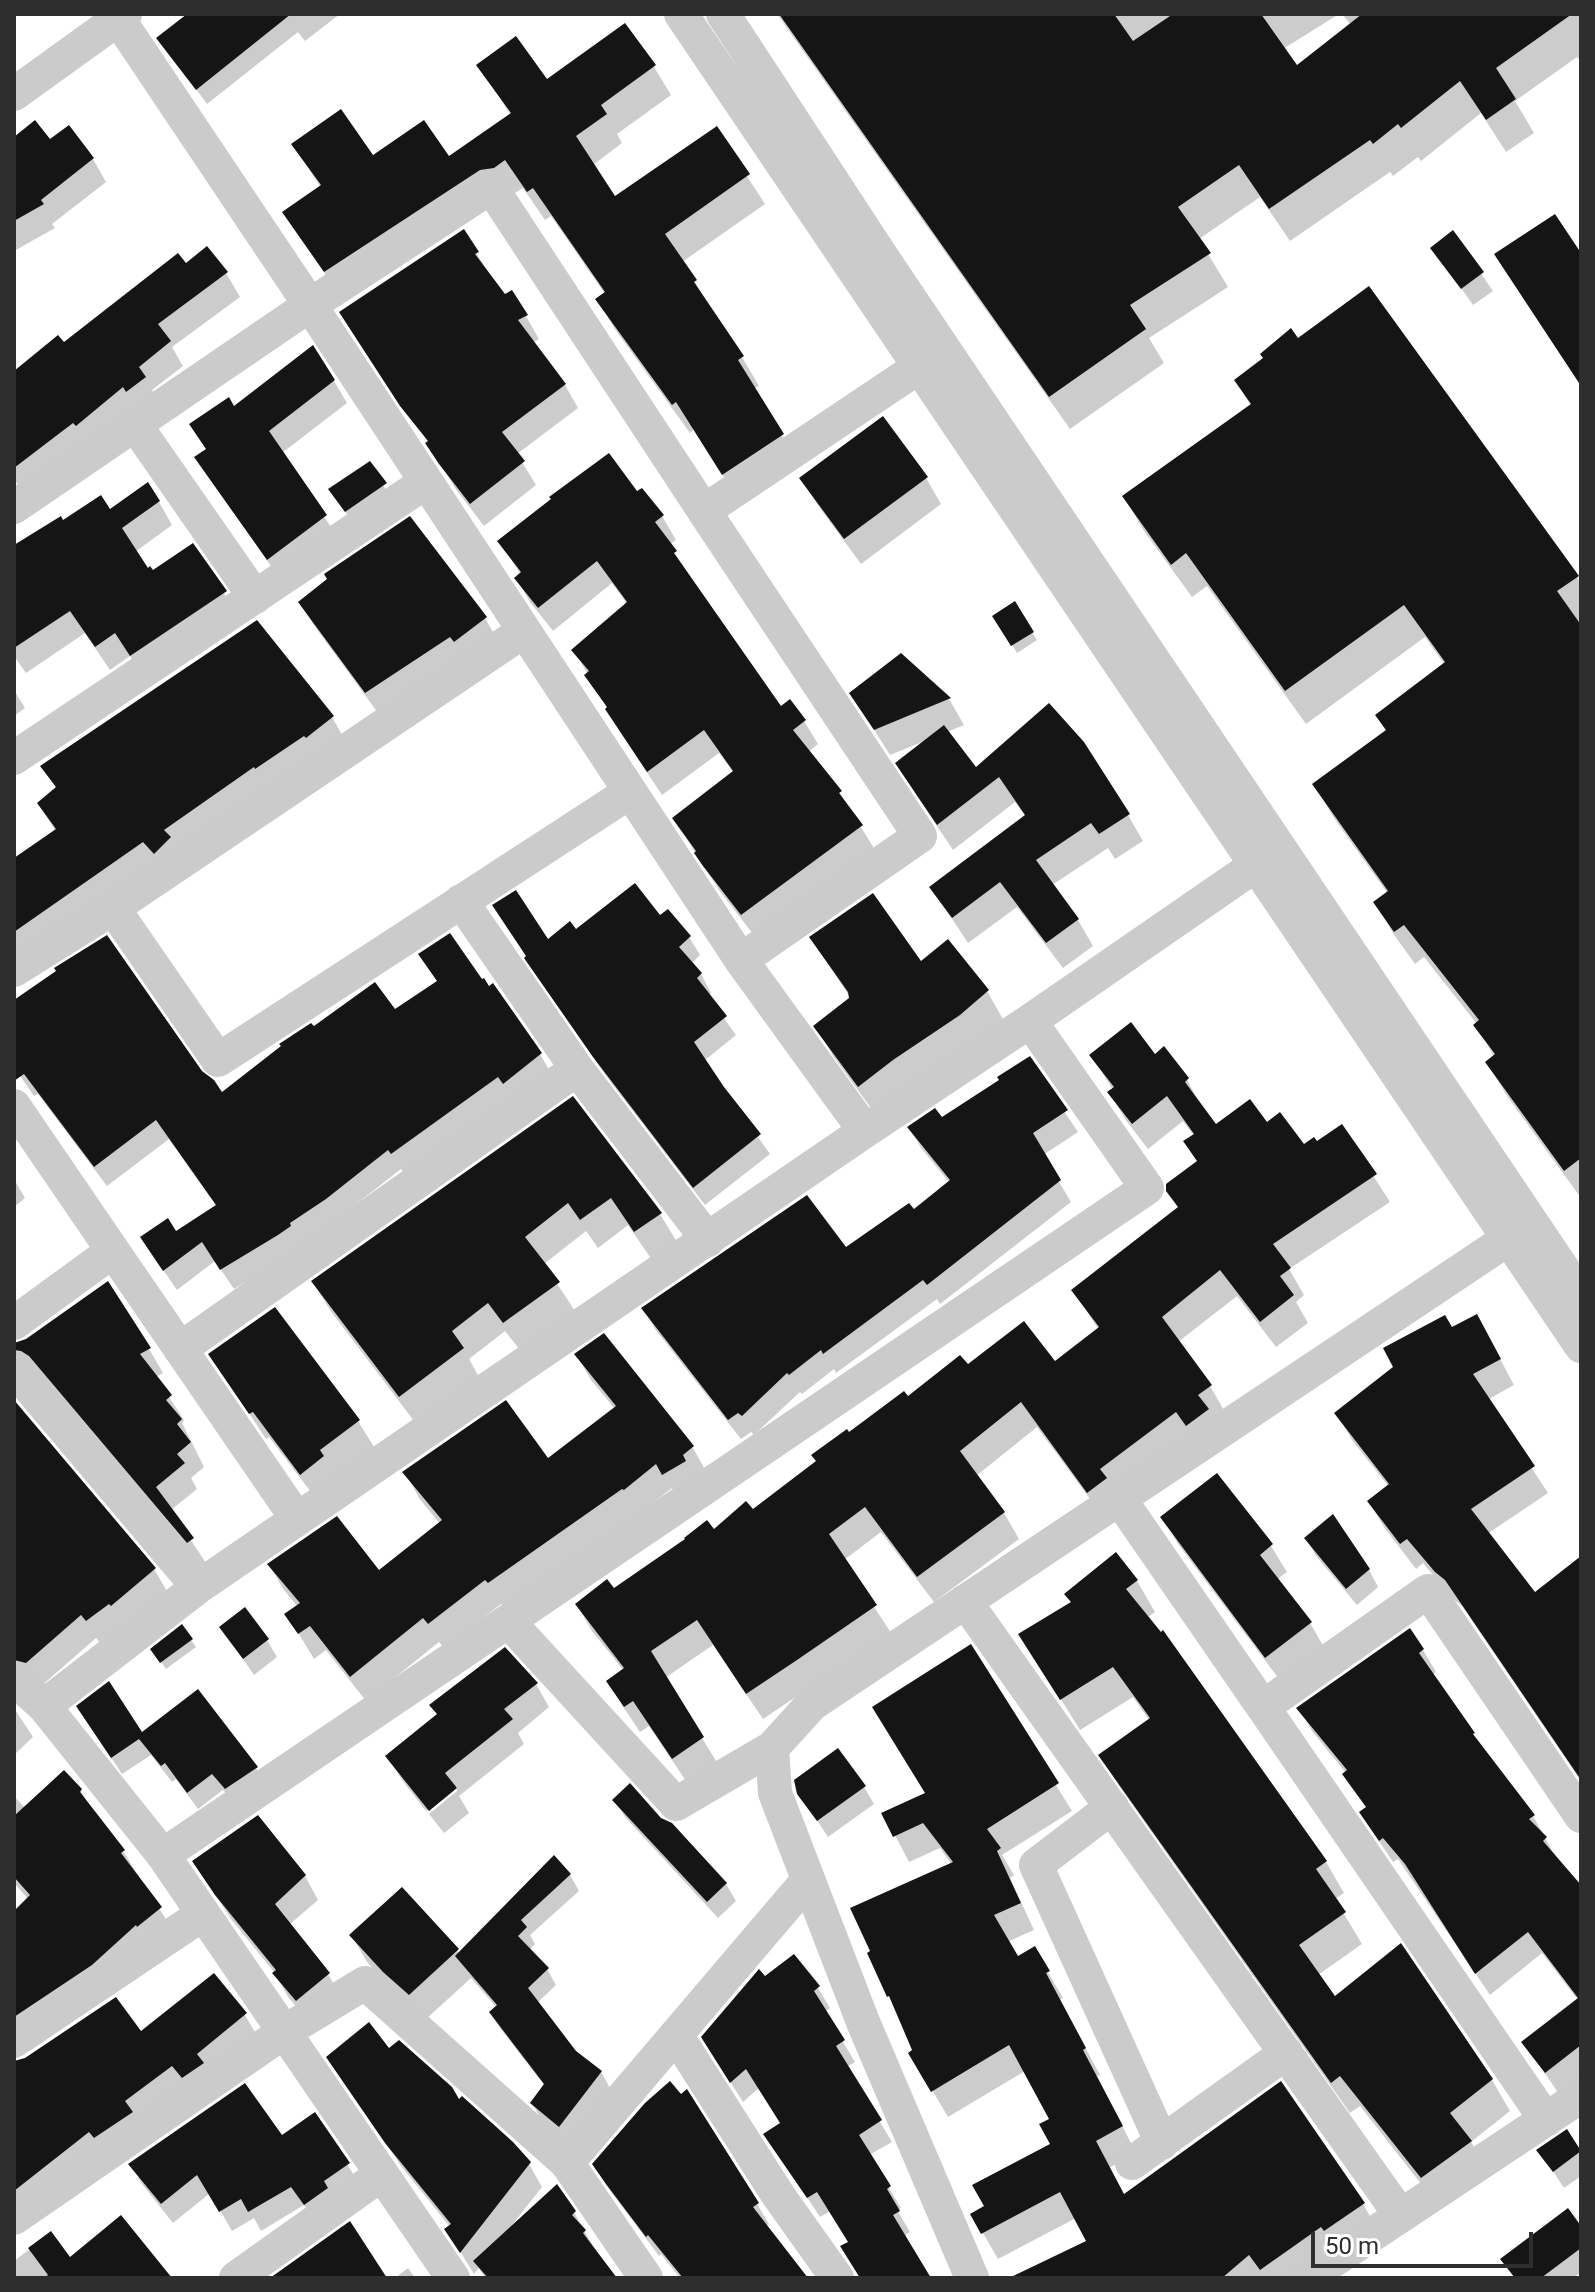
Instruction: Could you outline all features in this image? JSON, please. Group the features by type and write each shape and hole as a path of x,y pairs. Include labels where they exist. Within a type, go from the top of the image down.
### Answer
{"street":[{"path":"681,14 870,266 1581,1296"},
{"path":"723,14 870,266 919,367 1581,1346"},
{"path":"14,94 120,16 741,960 865,1131"},
{"path":"14,507 310,305 491,187 920,836 741,960"},
{"path":"704,511 919,367"},
{"path":"136,426 255,597"},
{"path":"14,758 426,482"},
{"path":"14,970 113,908 524,631"},
{"path":"113,908 218,1060 630,792"},
{"path":"44,1706 198,1587 1256,865"},
{"path":"461,901 577,1069 708,1240"},
{"path":"163,1855 1147,1188 1030,1021"},
{"path":"180,1349 577,1069"},
{"path":"14,1106 297,1519"},
{"path":"508,1621 676,1804 772,1748 812,1704 1508,1239"},
{"path":"14,1323 113,1251"},
{"path":"14,1369 198,1587"},
{"path":"1119,1498 1546,2120"},
{"path":"1263,1707 1428,1591 1581,1816"},
{"path":"965,1601 1401,2216"},
{"path":"14,1679 44,1706 163,1855 453,2278"},
{"path":"772,1748 775,1793 863,2022 972,2278"},
{"path":"1112,1807 1036,1865 1162,2143"},
{"path":"567,2163 808,1880"},
{"path":"14,2041 203,1914"},
{"path":"14,2218 284,2032 365,1983 567,2163 646,2278"},
{"path":"676,2035 778,2195 837,2278"},
{"path":"1132,2163 1286,2053"},
{"path":"1314,2276 1581,2096"},
{"path":"236,2278 382,2174"}],"building":[{"path":"187,14 291,14 196,90 156,38"},
{"path":"779,14 1114,14 1133,41 1173,14 1261,14 1297,65 1362,14 1572,14 1496,68 1516,99 1486,120 1460,81 1401,128 1398,124 1373,144 1370,140 1269,209 1239,165 1178,207 1211,253 1130,305 1146,329 1049,397"},
{"path":"625,23 656,65 601,105 607,114 576,136 615,196 717,126 750,174 665,234 744,356 738,360 784,434 722,475 676,402 672,405 595,299 605,292 533,188 527,192 505,160 494,168 480,170 324,272 282,212 321,185 291,144 341,109 373,155 424,120 449,156 511,113 476,65 516,36 547,79"},
{"path":"35,120 50,139 69,125 94,158 41,200 44,204 14,221 14,137"},
{"path":"1555,214 1581,253 1581,386 1494,254"},
{"path":"464,229 479,252 475,254 505,294 512,290 528,315 518,320 566,384 502,432 525,461 470,504 439,464 425,443 428,441 400,406 339,312"},
{"path":"1453,230 1484,272 1461,289 1430,248"},
{"path":"207,246 228,272 158,324 171,341 139,367 146,377 126,392 123,387 76,426 73,423 14,468 14,371 58,335 64,342 178,253 186,263"},
{"path":"1369,286 1579,576 1557,591 1581,625 1581,1158 1564,1171 1485,1062 1495,1054 1473,1025 1479,1020 1404,925 1394,932 1373,902 1388,891 1312,784 1386,730 1375,715 1445,662 1404,605 1285,691 1186,553 1171,565 1122,496 1251,404 1234,380 1263,358 1260,354 1291,328 1298,338"},
{"path":"313,345 335,380 269,431 327,515 267,560 194,457 206,449 189,424 229,397 234,406"},
{"path":"883,416 928,477 844,539 799,478"},
{"path":"609,453 637,491 642,488 664,515 655,522 781,706 790,699 806,720 793,730 842,791 839,793 863,825 741,915 703,866 672,818 733,771 704,730 647,772 584,675 589,671 571,650 627,602 597,561 538,608 514,578 521,572 497,541 551,499 549,497"},
{"path":"370,461 387,483 345,512 328,489"},
{"path":"148,482 160,501 122,528 148,568 150,566 153,570 193,543 227,591 130,656 115,633 95,647 70,611 14,648 14,545 61,516 63,520 101,495 110,509"},
{"path":"410,516 487,617 454,642 450,637 365,693 298,602 327,579 324,574"},
{"path":"1015,601 1034,632 1011,646 992,616"},
{"path":"257,620 334,716 306,738 304,736 254,767 164,830 171,837 154,854 143,842 14,932 14,858 56,829 37,803 56,787 40,766"},
{"path":"901,653 951,698 874,730 849,693"},
{"path":"1049,703 1084,742 1130,814 1099,834 1091,823 1036,860 1079,919 1046,943 1000,882 952,918 929,887 1025,815 999,777 937,825 895,763 944,725 976,767"},
{"path":"635,883 660,915 668,909 691,936 679,947 702,973 697,978 727,1016 694,1042 761,1134 693,1188 593,1057 524,958 526,956 492,905 516,890 548,939 570,921 576,929"},
{"path":"873,893 921,961 948,939 989,990 960,1015 858,1087 813,1026 849,998 848,992 809,937"},
{"path":"450,933 482,979 489,986 493,983 542,1053 503,1084 498,1077 391,1154 388,1150 290,1223 291,1226 220,1270 202,1242 163,1271 140,1237 168,1218 176,1231 216,1205 156,1120 94,1167 24,1074 14,1081 14,1000 56,971 54,968 107,935 202,1071 214,1080 222,1092 281,1046 279,1044 311,1023 314,1026 375,982 395,1009 437,981 418,954"},
{"path":"1131,1022 1155,1054 1164,1046 1189,1078 1185,1082 1216,1124 1250,1099 1267,1122 1280,1112 1304,1144 1314,1137 1317,1141 1342,1124 1377,1174 1273,1244 1291,1268 1280,1276 1294,1295 1260,1322 1220,1270 1162,1317 1212,1385 1198,1395 1209,1409 1186,1426 1176,1412 1100,1469 1107,1478 1087,1493 1021,1402 960,1451 1005,1512 917,1577 865,1507 829,1534 877,1605 797,1660 746,1694 697,1620 651,1651 704,1737 672,1759 633,1701 624,1707 606,1681 624,1668 575,1604 607,1579 614,1588 707,1520 714,1529 746,1501 753,1509 816,1461 811,1455 847,1429 849,1432 904,1391 908,1396 960,1355 968,1364 1024,1321 1055,1361 1099,1327 1071,1290 1178,1207 1166,1191 1166,1184 1197,1161 1183,1141 1194,1134 1167,1096 1132,1124 1107,1092 1114,1087 1089,1055"},
{"path":"1030,1056 1068,1110 1033,1133 1061,1180 927,1285 923,1280 823,1354 821,1350 789,1375 787,1373 742,1416 738,1413 728,1420 641,1308 807,1195 846,1247 909,1203 914,1209 950,1180 907,1127 935,1108 942,1117"},
{"path":"573,1096 662,1213 634,1232 611,1198 580,1220 568,1203 525,1237 560,1282 503,1323 488,1303 452,1331 464,1348 399,1397 311,1281"},
{"path":"108,1281 151,1348 140,1354 172,1395 166,1400 182,1419 177,1424 191,1442 177,1454 185,1463 156,1487 194,1538 187,1543 29,1356 14,1350 14,1343 26,1339"},
{"path":"275,1307 360,1420 320,1450 324,1456 300,1475 253,1412 249,1414 208,1354"},
{"path":"1477,1314 1501,1359 1473,1374 1535,1466 1471,1509 1535,1592 1581,1556 1581,1780 1445,1580 1407,1539 1400,1544 1367,1501 1389,1484 1334,1413 1393,1367 1383,1348 1445,1315 1452,1327"},
{"path":"604,1333 694,1446 683,1455 686,1461 662,1475 656,1464 624,1490 488,1583 485,1580 428,1624 423,1618 350,1677 310,1626 298,1634 284,1614 300,1603 267,1564 337,1516 379,1570 442,1520 402,1472 506,1400 548,1458 616,1406 574,1354"},
{"path":"14,1400 156,1568 111,1606 109,1604 86,1621 81,1615 26,1663 14,1660"},
{"path":"1217,1473 1273,1544 1260,1555 1312,1622 1265,1658 1160,1517"},
{"path":"1333,1514 1370,1569 1346,1589 1304,1538"},
{"path":"1116,1552 1138,1580 1126,1589 1161,1632 1163,1630 1327,1861 1316,1869 1346,1912 1299,1945 1335,1996 1401,1943 1493,2079 1450,2113 1472,2141 1421,2178 1340,2076 1331,2083 1098,1755 1150,1718 1113,1667 1060,1700 1018,1634 1071,1602 1064,1594"},
{"path":"245,1607 269,1639 243,1659 219,1627"},
{"path":"182,1624 193,1639 160,1663 150,1649"},
{"path":"1410,1628 1424,1649 1419,1653 1473,1734 1535,1815 1529,1819 1547,1837 1543,1841 1581,1885 1581,2045 1545,2073 1521,2042 1578,1998 1528,1932 1475,1974 1405,1864 1383,1838 1379,1841 1359,1812 1366,1807 1342,1774 1347,1770 1296,1708"},
{"path":"971,1644 1059,1783 987,1829 1001,1848 997,1851 1021,1903 994,1915 1018,1956 1035,1946 1086,2048 1083,2050 1123,2126 1096,2141 1124,2194 1281,2081 1365,2203 1324,2231 1321,2227 1260,2270 1249,2255 1222,2278 1009,2278 1086,2241 1060,2192 981,2234 970,2214 984,2206 972,2185 1050,2144 1039,2124 1049,2119 1009,2045 931,2092 908,2053 912,2050 867,1953 870,1951 850,1908 953,1862 923,1823 893,1837 881,1813 925,1793 872,1707"},
{"path":"505,1647 538,1683 504,1709 513,1719 445,1773 457,1788 429,1811 385,1756 437,1714 429,1705"},
{"path":"109,1681 142,1732 198,1689 258,1767 225,1789 212,1774 187,1793 165,1763 161,1766 139,1739 111,1758 76,1706"},
{"path":"838,1748 866,1786 817,1821 797,1794 794,1780"},
{"path":"64,1770 82,1789 80,1792 125,1850 121,1853 162,1907 136,1925 92,1965 14,2017 14,1911 30,1895 14,1877 14,1816"},
{"path":"630,1783 727,1883 707,1902 612,1800"},
{"path":"258,1815 306,1875 275,1904 330,1973 296,2001 272,1973 276,1970 215,1895 192,1861"},
{"path":"554,1855 571,1874 521,1920 527,1927 518,1936 549,1968 528,1988 576,2051 602,2071 559,2127 530,2103 544,2084 489,2012 497,2005 455,1956"},
{"path":"402,1887 459,1949 409,1995 349,1935"},
{"path":"794,1954 820,1986 814,1991 845,2040 836,2046 882,2120 859,2135 891,2186 887,2189 900,2211 893,2215 931,2278 860,2278 840,2246 848,2242 817,2192 807,2198 763,2134 780,2123 746,2069 730,2083 701,2037 759,1969 765,1976"},
{"path":"214,1973 247,2013 197,2054 204,2063 182,2078 172,2066 125,2101 133,2112 94,2138 89,2132 14,2191 14,2061 25,2058 116,1997 141,2031"},
{"path":"369,2022 389,2048 399,2040 452,2087 459,2099 462,2096 531,2162 460,2253 444,2229 451,2224 385,2143 326,2057"},
{"path":"670,2081 681,2094 687,2089 759,2203 753,2207 808,2278 683,2278 648,2235 646,2237 606,2184 592,2164 645,2103"},
{"path":"245,2083 282,2135 315,2112 350,2163 324,2181 328,2188 304,2205 291,2187 248,2212 241,2199 219,2212 197,2175 161,2204 128,2164"},
{"path":"1567,2129 1581,2151 1553,2172 1536,2150"},
{"path":"557,2184 576,2211 572,2215 586,2230 583,2233 617,2278 488,2278 473,2261"},
{"path":"1568,2208 1581,2226 1581,2248 1541,2278 1515,2278 1500,2259"},
{"path":"121,2215 172,2278 44,2278 48,2275 28,2248 51,2231 70,2257"},
{"path":"350,2221 387,2278 270,2278"}]}
